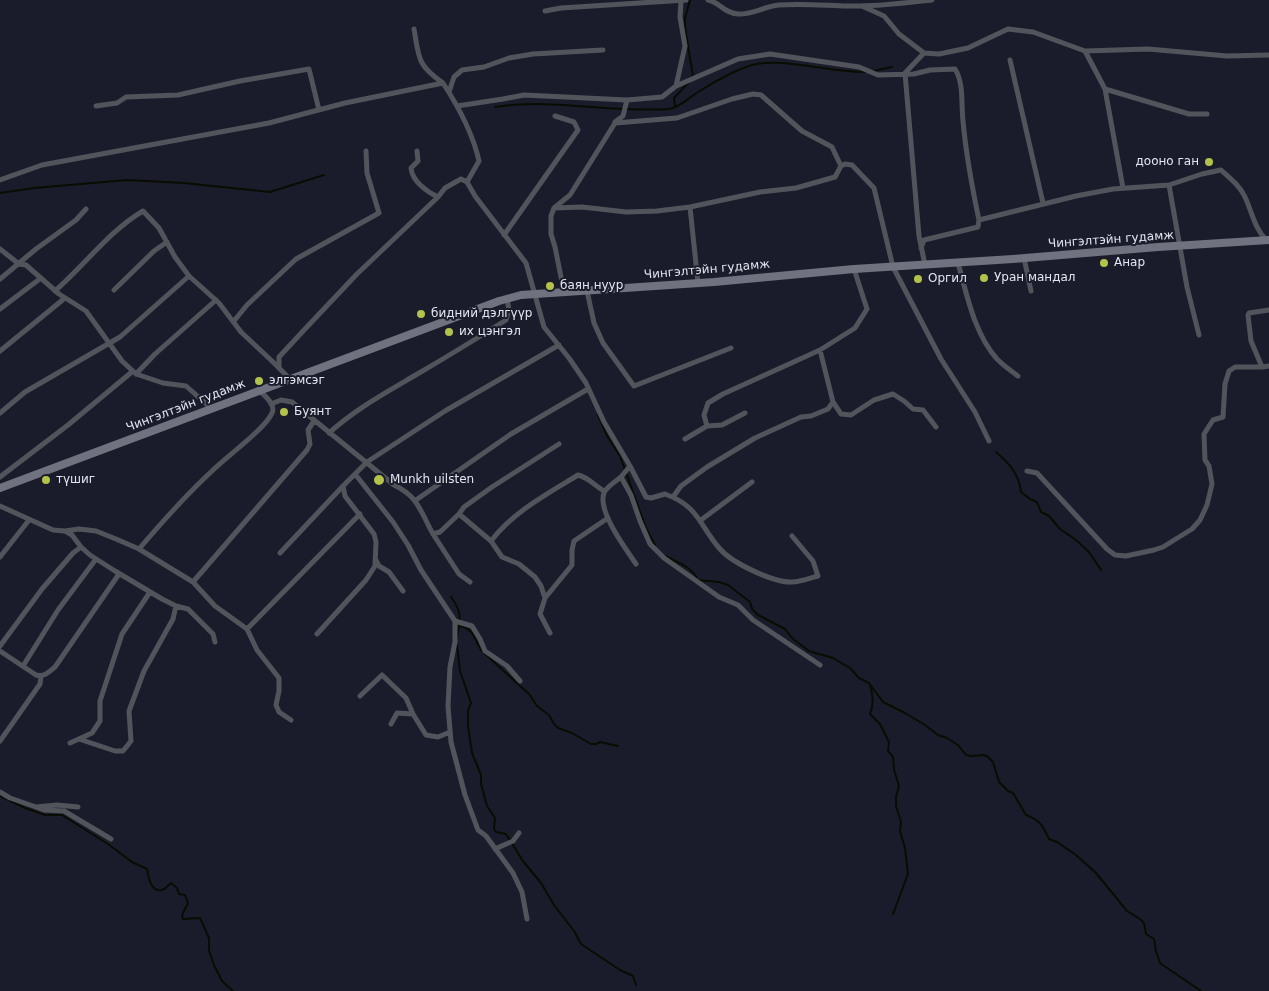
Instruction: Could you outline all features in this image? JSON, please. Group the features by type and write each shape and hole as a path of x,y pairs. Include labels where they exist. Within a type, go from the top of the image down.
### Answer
{"main road":[{"name":"Чингэлтэйн гудамж","path":"0,488 507,299 535,294 698,283 854,269 1268,240"}],"street":[{"path":"546,11 561,8 686,0"},
{"path":"708,0 715,1 723,10 739,14 776,5 862,6 932,0"},
{"path":"676,86 685,46 680,17 681,1"},
{"path":"862,6 884,16 899,34 924,53 939,54 968,48 1008,30 1033,32 1085,51 1148,50 1227,56 1269,55"},
{"path":"414,29 420,60 427,72 443,83 449,92 476,148 479,161 467,182"},
{"path":"449,92 454,77 462,70 484,67 509,58 533,54 603,50"},
{"path":"1085,51 1105,89 1123,188"},
{"path":"924,53 905,73 921,248 926,264"},
{"path":"457,106 524,94 627,100 662,97 676,86 738,59 770,54 859,67 878,75 914,74 930,70 955,69 960,77 963,122 971,181 979,220 978,227 924,240 921,248"},
{"path":"1010,60 1043,203"},
{"path":"96,106 117,103 126,97 178,95 240,81 310,69 319,110"},
{"path":"0,180 42,165 269,123 443,83"},
{"path":"1105,89 1189,114 1207,114"},
{"path":"615,123 677,118 732,99 753,94 760,95 802,131 832,146 841,166"},
{"path":"564,292 551,234 551,216 554,208 570,195 615,123 623,116 627,100"},
{"path":"504,235 578,130 574,122 555,116"},
{"path":"234,321 247,305 296,259 379,213 367,173 366,151"},
{"path":"417,152 418,161 411,168 411,174 430,193 438,197"},
{"path":"554,208 582,207 626,212 690,207 760,192 796,188 835,177 841,166 845,164 852,165 874,188 892,267 941,359 975,412 989,441"},
{"path":"979,220 1043,203 1113,189 1169,185 1221,170 1239,187 1245,196 1254,221 1268,240"},
{"path":"279,367 279,357 357,274 438,197 445,188 460,179 467,182 475,196 526,263 544,327 559,345 588,389 604,422 646,497 651,498 665,494 673,496 688,505 701,520 720,550 730,558 763,576 791,582 818,576 813,561 792,536"},
{"path":"1169,185 1187,287 1198,335"},
{"path":"690,207 698,283"},
{"path":"0,279 15,265 19,264 76,220 86,209"},
{"path":"55,291 130,218 143,211 159,228 175,257 189,276 216,300 241,332 290,379"},
{"path":"114,290 154,251 167,242"},
{"path":"0,249 19,264 26,265 55,291 86,310 122,361 134,372 163,383 186,386 212,408"},
{"path":"1024,258 1032,291"},
{"path":"958,262 969,302 983,340 997,359 1018,376"},
{"path":"707,426 704,415 708,403 723,394 820,350 856,328 867,309 854,269"},
{"path":"0,413 25,392 109,344 189,276"},
{"path":"0,309 42,278"},
{"path":"587,291 594,322 604,343 634,386 731,348"},
{"path":"0,351 65,298"},
{"path":"329,433 341,422 381,395 506,320 509,310 507,299"},
{"path":"0,477 68,426 134,372 216,300"},
{"path":"1262,367 1251,341 1248,316 1249,313 1269,310"},
{"path":"280,553 367,462 445,411 559,345"},
{"path":"820,350 833,402 841,414 851,414 874,400 893,394 913,409 923,410 936,427"},
{"path":"1026,471 1037,473 1107,549 1115,555 1136,555 1163,547 1192,529 1200,520 1207,505 1212,484 1209,466 1205,460 1204,434 1213,420 1223,417 1225,384 1229,371 1235,367 1269,366"},
{"path":"416,500 511,434 588,389"},
{"path":"138,549 212,470 257,431 273,411 271,404 260,391"},
{"path":"271,404 281,400 292,402 394,485 406,490 416,500 433,534 459,574 470,582"},
{"path":"673,496 681,486 707,467 755,438 801,417 811,416 828,409 833,402"},
{"path":"685,439 707,426 722,425 745,413"},
{"path":"193,582 307,450 310,444 308,430 314,421"},
{"path":"433,534 440,532 464,507 559,444"},
{"path":"630,466 604,491 602,499 608,518 636,564"},
{"path":"355,474 393,522 421,570 455,621 455,642 450,667 448,706 451,742 465,795 478,830 486,836 513,873 522,892 527,918"},
{"path":"491,541 501,528 536,500 578,475 587,477 604,491"},
{"path":"621,476 631,495 650,544 664,558 719,597 738,605 753,620 820,665"},
{"path":"701,520 752,482"},
{"path":"317,634 366,580 375,566 376,542 374,534 345,496 344,486"},
{"path":"1,508 53,530 80,529 96,531 138,549 193,582 215,606 247,629 257,650 279,678 276,705 279,712 290,720"},
{"path":"247,629 360,514"},
{"path":"459,514 491,541 502,557 520,564 536,577 545,598"},
{"path":"550,633 540,614 545,598 572,565 574,541 608,518"},
{"path":"0,557 30,520"},
{"path":"65,531 96,559 119,574 176,606 188,609 213,634 215,642"},
{"path":"0,646 42,589 73,553 81,547"},
{"path":"23,666 58,610 96,559"},
{"path":"376,559 379,566 389,572 403,591"},
{"path":"0,651 41,676 47,674 55,667 119,574"},
{"path":"70,743 92,733 100,721 100,701 122,634 150,592"},
{"path":"79,739 115,751 123,751 131,741 129,711 144,671 173,619 176,606"},
{"path":"455,621 472,626 485,651 506,666 520,681"},
{"path":"360,696 382,675 406,698 426,735 438,737 450,732"},
{"path":"0,741 40,684 41,676"},
{"path":"390,724 397,713 413,714"},
{"path":"0,792 36,808 64,812 111,839"},
{"path":"36,808 57,805 78,807"},
{"path":"495,849 513,841 519,833"}],"waterway":[{"path":"690,0 685,18 685,28 693,76"},
{"path":"495,107 538,104 647,110 669,109 729,74 761,63 790,64 865,72"},
{"path":"873,71 892,67"},
{"path":"675,107 674,98 689,82"},
{"path":"0,193 34,188 127,180 184,183 270,192 324,175"},
{"path":"598,415 607,436 620,456 646,528 655,545"},
{"path":"996,452 1013,469 1021,492 1037,502 1041,512 1049,516 1060,529 1089,552 1101,570"},
{"path":"665,556 688,568 698,580 728,585 750,602 752,609 758,615 785,629 793,639 809,651 833,658 850,668 859,678 869,683 883,702 958,745 966,755 984,755 988,757 993,762 999,782 1008,791 1013,793 1026,815 1035,819 1040,824 1049,839 1076,855 1096,873 1127,911 1144,923 1146,934 1154,939 1160,963 1201,991"},
{"path":"451,597 460,616 457,638"},
{"path":"459,626 472,633 482,651 530,695 537,706 549,715 558,728 572,733 591,744 600,742 618,746"},
{"path":"457,645 460,671 471,703 468,710 468,726 472,753 481,775 481,784 487,806 495,818 494,829 496,832 506,834 523,861 541,883 554,905 574,931 581,944 620,970 633,976 636,985"},
{"path":"870,685 873,700 870,714 880,724 889,742 888,751 893,757 894,770 899,786 896,806 901,822 900,831 905,848 908,874 893,914"},
{"path":"0,796 45,815 62,815 108,844 132,862 147,869 148,876 155,889 162,890 171,883 177,888 179,894 185,895 188,903 182,915 183,919 200,918 209,938 209,951 214,965 222,981 233,991"}],"place":[{"name":"дооно ган","path":"1209,162"},
{"name":"Анар","path":"1104,263"},
{"name":"Уран мандал","path":"984,278"},
{"name":"Оргил","path":"918,279"},
{"name":"баян нуур","path":"550,286"},
{"name":"бидний дэлгүүр","path":"421,314"},
{"name":"их цэнгэл","path":"449,332"},
{"name":"элгэмсэг","path":"259,381"},
{"name":"Буянт","path":"284,412"},
{"name":"түшиг","path":"46,480"},
{"name":"Munkh uilsten","path":"379,480"}]}
